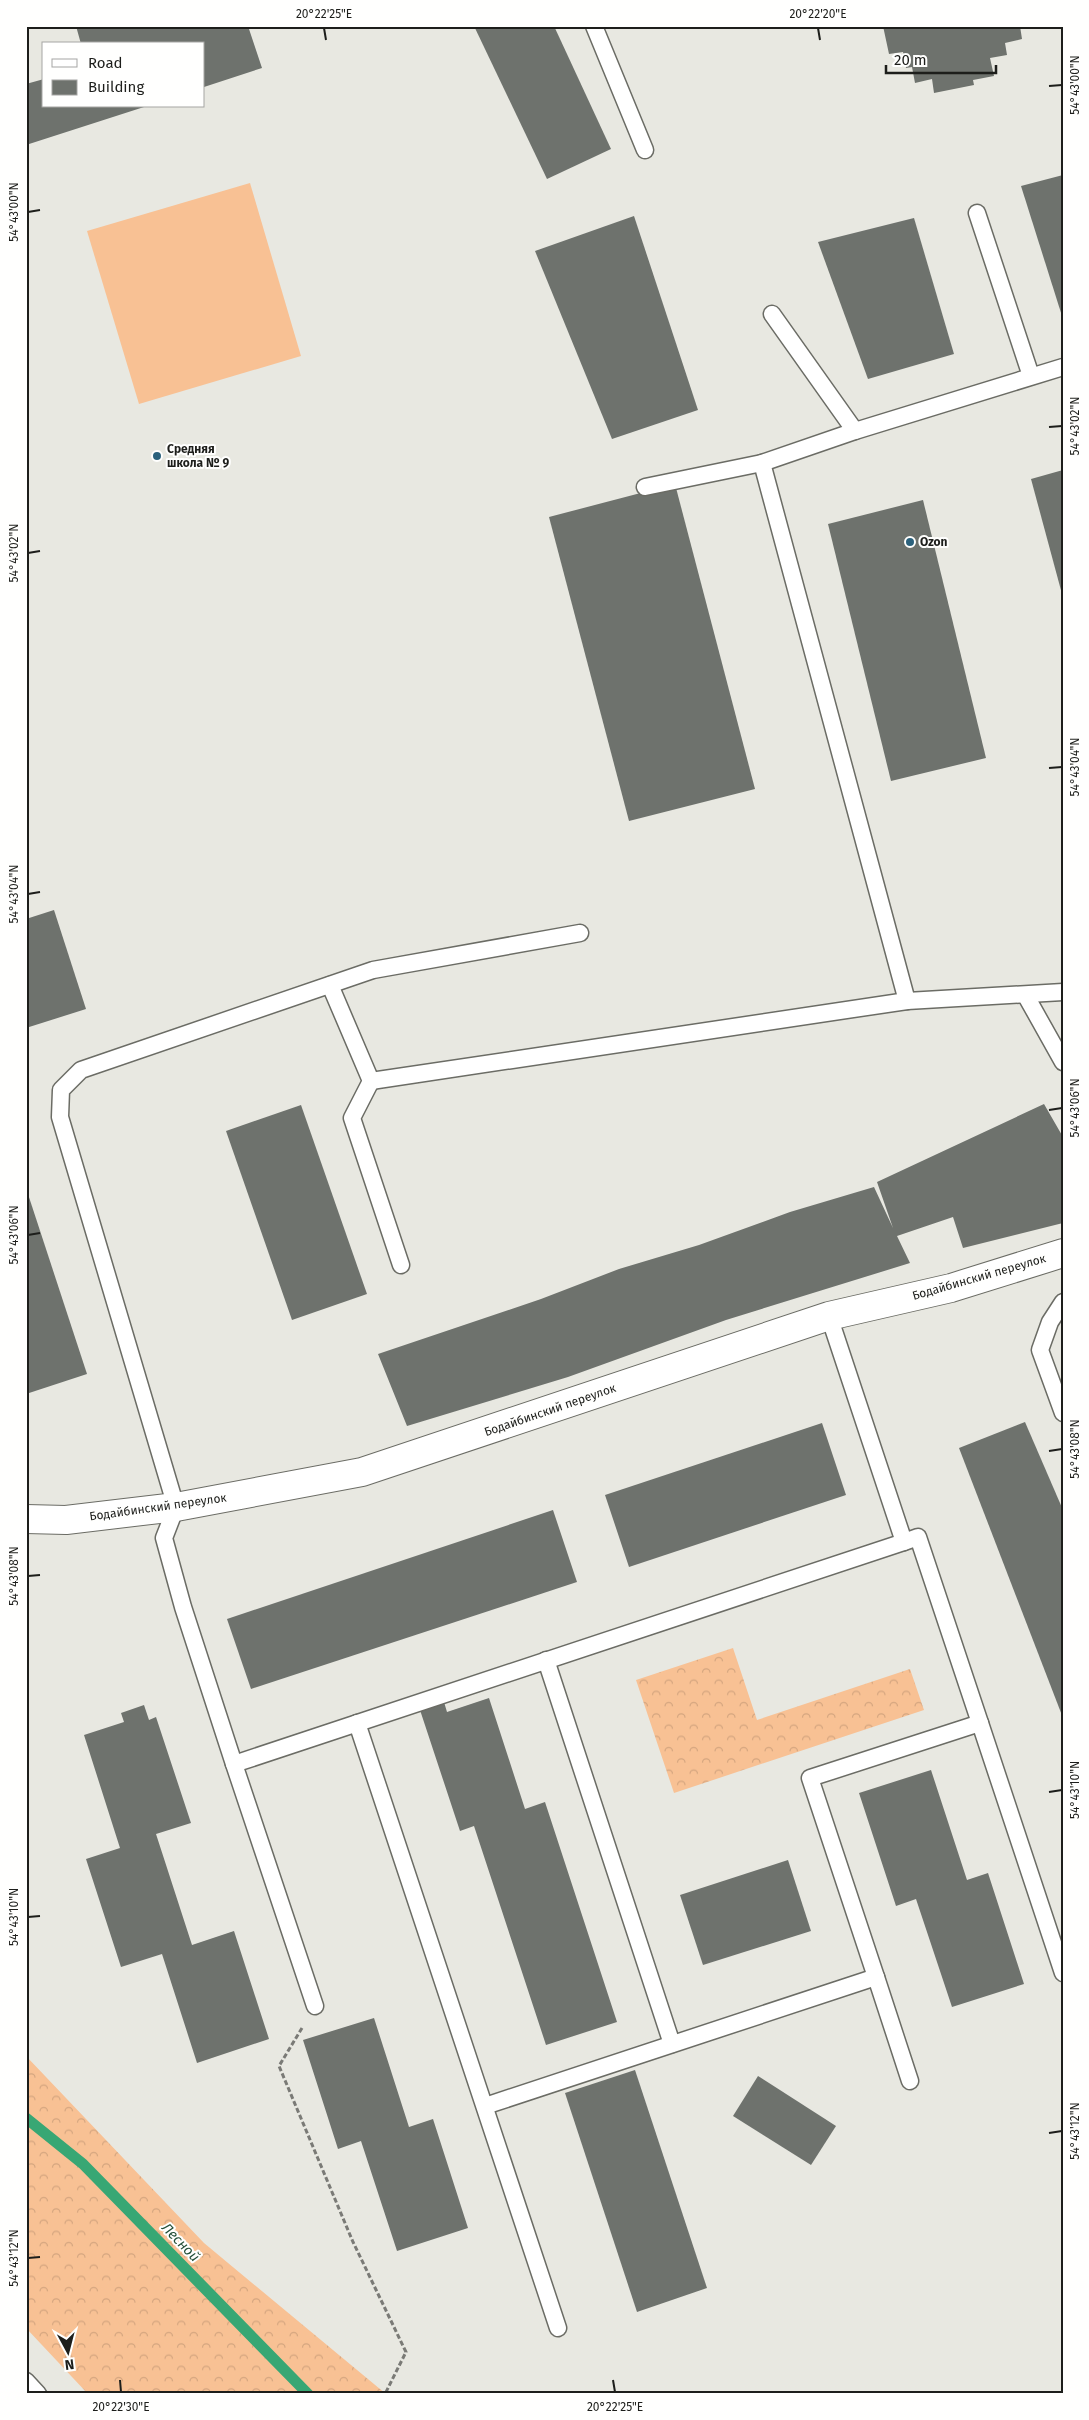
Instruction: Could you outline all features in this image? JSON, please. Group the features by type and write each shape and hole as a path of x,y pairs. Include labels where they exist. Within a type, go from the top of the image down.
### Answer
{"street":[{"name":"Бодайбинский переулок","path":"26,1519 66,1520 176,1507 362,1472 829,1316 950,1288 1063,1253"}],"lane":[{"path":"594,26 645,150"},
{"path":"977,212 1031,376"},
{"path":"772,314 854,431"},
{"path":"645,487 762,463 854,431 1063,367"},
{"path":"762,463 907,1001"},
{"path":"315,2006 182,1607 164,1538 176,1507 60,1117 62,1090 81,1070 373,970 580,933"},
{"path":"330,984 371,1081"},
{"path":"371,1081 907,1001 1026,996 1063,992"},
{"path":"1026,996 1063,1062"},
{"path":"371,1081 352,1118 401,1265"},
{"path":"1063,1302 1050,1322 1040,1350 1063,1413"},
{"path":"829,1316 904,1542"},
{"path":"234,1764 918,1537 1063,1973"},
{"path":"546,1660 672,2044"},
{"path":"357,1723 558,2328"},
{"path":"910,2081 810,1778 980,1723"},
{"path":"485,2106 876,1977"},
{"path":"26,2382 38,2394"}],"path":[{"path":"315,2006 279,2066 353,2242 406,2352 385,2394"}],"green space":[{"path":"250,183 301,356 139,404 87,231"},
{"path":"733,1648 757,1720 910,1669 924,1710 674,1793 636,1680"},
{"path":"26,2056 204,2243 386,2394 88,2394 26,2328"}],"building":[{"path":"76,26 248,26 262,68 205,87 205,42 80,42"},
{"path":"474,26 554,26 611,149 547,179"},
{"path":"883,26 1020,26 1022,39 1005,43 1007,55 990,58 994,76 973,80 974,85 934,93 932,79 915,83 912,67 906,68 903,52 889,54"},
{"path":"42,80 42,108 141,108 26,145 26,84"},
{"path":"1063,175 1063,316 1062,316 1021,186"},
{"path":"634,216 698,410 612,439 535,251"},
{"path":"914,218 954,354 868,379 818,242"},
{"path":"1063,470 1063,594 1062,594 1031,479"},
{"path":"675,484 755,789 629,821 549,517"},
{"path":"923,500 986,758 891,781 828,524"},
{"path":"54,910 86,1009 26,1028 26,919"},
{"path":"1044,1104 1063,1137 1063,1223 963,1248 953,1217 897,1236 910,1263 726,1320 568,1377 407,1426 378,1354 541,1299 619,1269 699,1245 790,1212 874,1187 893,1228 877,1182"},
{"path":"301,1105 367,1294 292,1320 226,1131"},
{"path":"26,1188 87,1374 26,1394"},
{"path":"1025,1422 1063,1510 1063,1718 959,1448"},
{"path":"822,1423 846,1495 629,1567 605,1495"},
{"path":"553,1510 577,1582 251,1689 227,1619"},
{"path":"489,1698 525,1809 545,1802 617,2022 546,2045 474,1826 460,1831 420,1710 444,1702 447,1712"},
{"path":"144,1705 149,1720 156,1717 191,1823 156,1834 192,1945 234,1931 269,2039 197,2063 162,1954 121,1967 86,1859 120,1848 84,1735 124,1722 121,1713"},
{"path":"931,1770 967,1880 988,1873 1024,1984 952,2007 916,1899 896,1906 859,1793"},
{"path":"788,1860 811,1931 703,1965 680,1895"},
{"path":"374,2018 409,2127 433,2119 468,2228 397,2251 361,2141 338,2149 303,2040"},
{"path":"635,2070 707,2288 637,2312 565,2093"},
{"path":"758,2076 836,2126 811,2165 733,2116"}],"waterway":[{"name":"Лесной","path":"26,2118 83,2164 308,2394"}],"place":[{"name":"Средняя школа № 9","path":"157,456"},
{"name":"Ozon","path":"910,542"}]}
